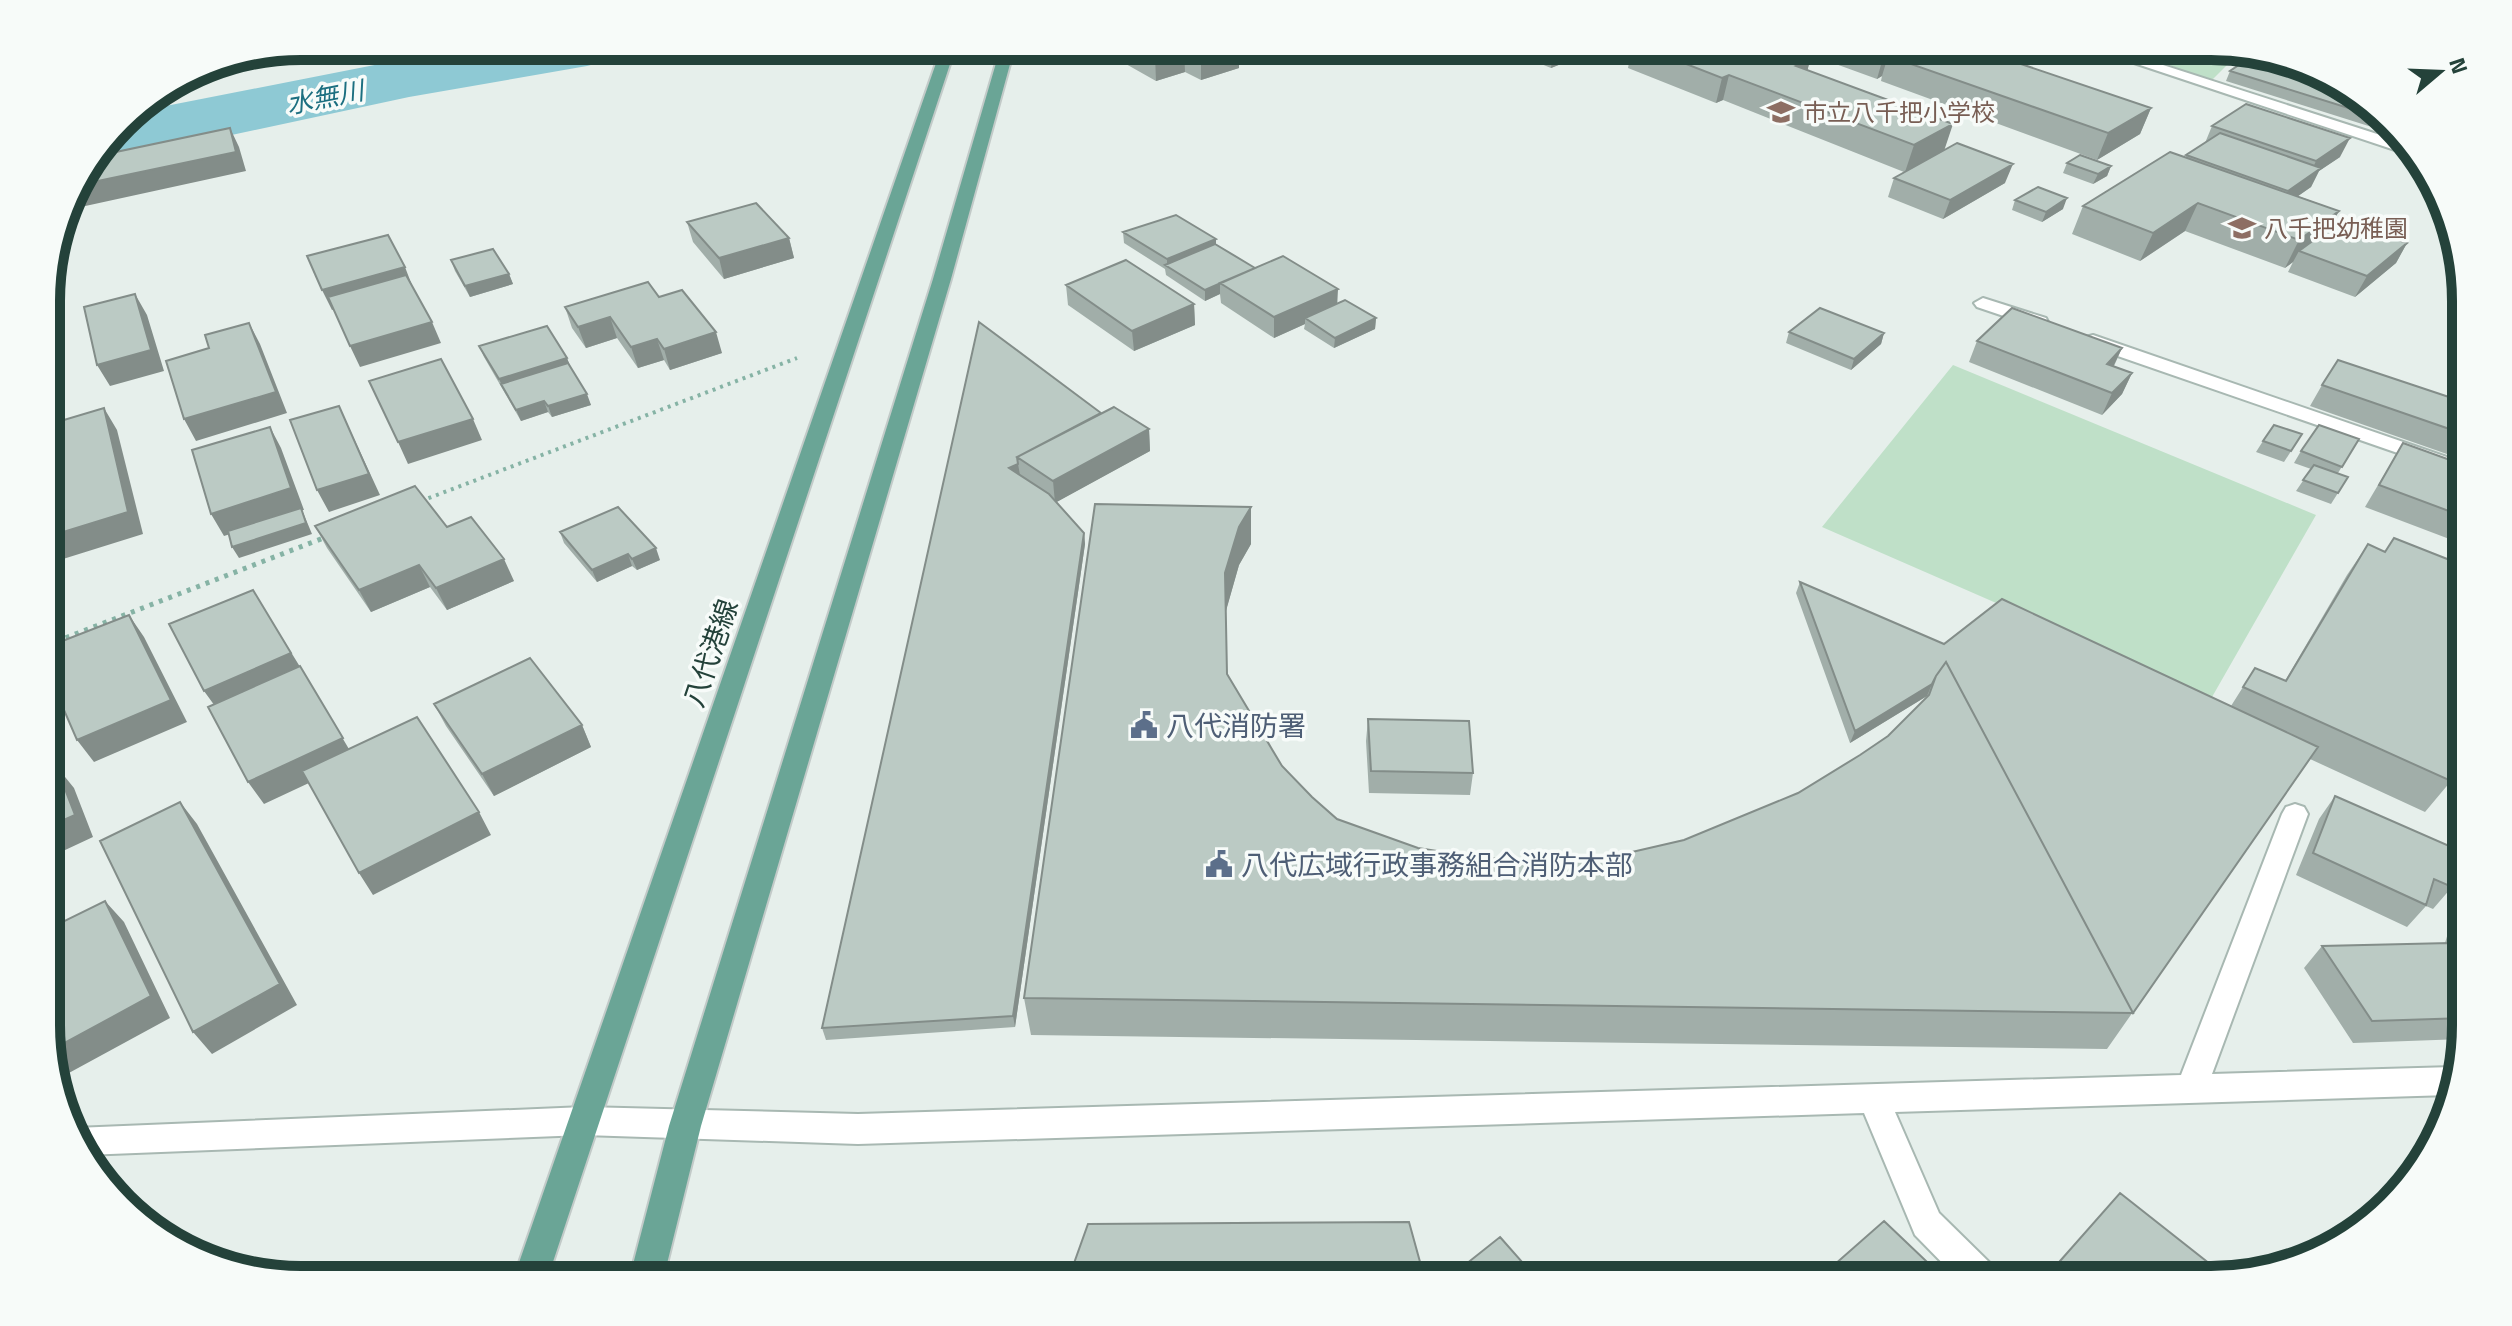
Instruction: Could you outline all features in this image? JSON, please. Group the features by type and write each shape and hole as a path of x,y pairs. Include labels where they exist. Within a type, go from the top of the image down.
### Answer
{"main road":[{"name":"八代港線","path":"535,1266 944,60"},
{"path":"650,1266 685,1126 942,279 1004,60"}],"street":[{"path":"2133,60 2393,145"},
{"path":"1983,303 2452,466"},
{"path":"2190,1091 2295,814"},
{"path":"90,1141 584,1121 858,1129 2445,1081"},
{"path":"1874,1100 1927,1224 1968,1265"}],"path":[{"path":"407,506 792,360 846,344"},
{"path":"61,640 332,535"}],"green space":[{"path":"2156,60 2231,61 2211,81"},
{"path":"1953,365 2316,515 2212,697 1822,527"}],"building":[{"path":"1676,60 1810,60 1796,66 1953,124 1914,145 1729,75 1722,78"},
{"path":"1899,60 2009,60 2151,108 2108,133"},
{"path":"2243,62 2288,73 2317,85 2360,112 2230,71"},
{"path":"2246,104 2350,138 2316,161 2212,126"},
{"path":"230,128 236,152 92,182 111,153"},
{"path":"2220,133 2321,168 2288,191 2186,155"},
{"path":"1957,143 2013,164 1950,200 1894,178"},
{"path":"2170,152 2339,211 2299,240 2198,203 2153,233 2083,206"},
{"path":"2080,155 2111,166 2098,174 2067,163"},
{"path":"2038,187 2067,198 2046,212 2015,200"},
{"path":"756,203 789,238 719,258 687,222"},
{"path":"1176,215 1216,239 1167,259 1123,232"},
{"path":"2341,220 2407,243 2367,276 2299,251"},
{"path":"388,235 405,267 322,290 307,256"},
{"path":"1215,244 1255,268 1205,290 1165,265"},
{"path":"493,249 509,274 465,286 451,260"},
{"path":"1283,256 1338,289 1274,317 1220,283"},
{"path":"1126,260 1194,304 1132,331 1066,285"},
{"path":"406,275 432,322 350,346 328,297"},
{"path":"648,282 659,297 682,290 716,332 664,349 657,339 631,347 610,317 578,327 565,307"},
{"path":"135,294 151,350 97,365 84,307"},
{"path":"1345,300 1376,318 1335,338 1305,318"},
{"path":"1820,308 1884,333 1854,359 1789,332"},
{"path":"2012,308 2122,348 2107,364 2132,373 2112,393 1977,341"},
{"path":"979,322 1101,413 1017,457 1018,464 1009,468 1049,494 1084,533 1013,1016 822,1028"},
{"path":"249,323 276,392 184,419 166,361 209,348 205,335"},
{"path":"547,326 567,358 499,379 479,346"},
{"path":"441,359 473,419 398,442 369,381"},
{"path":"2338,360 2452,398 2452,430 2322,385"},
{"path":"568,363 587,394 548,406 544,401 516,410 501,384"},
{"path":"339,406 369,474 317,490 290,420"},
{"path":"1114,407 1149,429 1053,481 1017,457"},
{"path":"104,408 128,512 61,533 61,421"},
{"path":"2274,425 2302,434 2291,451 2263,441"},
{"path":"2319,425 2359,439 2342,467 2301,451"},
{"path":"270,427 291,488 211,514 192,450"},
{"path":"2403,443 2452,461 2452,512 2379,485"},
{"path":"2314,465 2348,477 2338,493 2303,480"},
{"path":"415,486 447,527 471,517 504,559 436,588 419,565 359,590 315,526"},
{"path":"1095,504 1251,507 1239,527 1225,573 1227,674 1282,766 1312,797 1337,819 1418,848 1481,858 1545,860 1619,855 1684,840 1798,793 1888,736 1929,695 1936,676 1946,662 2133,1013 1024,998"},
{"path":"618,507 656,548 632,559 628,554 592,570 560,532"},
{"path":"301,508 306,523 232,547 228,531"},
{"path":"2394,538 2452,561 2451,781 2243,687 2255,668 2286,681 2368,544 2385,552"},
{"path":"1800,582 1944,644 2002,599 2318,747 2133,1013 1946,662 1932,684 1855,731"},
{"path":"253,590 291,653 204,691 169,624"},
{"path":"129,615 171,700 77,740 60,702 61,642"},
{"path":"530,658 582,725 482,774 434,704"},
{"path":"300,666 343,738 248,782 208,707"},
{"path":"417,717 479,812 359,873 302,771"},
{"path":"1368,719 1469,721 1473,773 1371,771"},
{"path":"60,777 75,815 60,822"},
{"path":"2335,796 2452,847 2452,887 2434,879 2426,905 2313,853"},
{"path":"180,802 280,984 193,1032 100,841"},
{"path":"105,901 151,996 61,1045 60,1025 60,923"},
{"path":"2450,943 2452,1018 2372,1021 2322,946"},
{"path":"2120,1193 2211,1265 2056,1265"},
{"path":"1884,1221 1930,1265 1834,1265"},
{"path":"1409,1222 1421,1265 1073,1266 1088,1224"},
{"path":"1500,1237 1525,1265 1464,1265"}],"waterway":[{"name":"水無川","path":"126,136 507,60"}],"place":[{"name":"市立八千把小学校","path":"1781,112"},
{"name":"八千把幼稚園","path":"2242,228"},
{"name":"八代消防署","path":"1144,725"},
{"name":"八代広域行政事務組合消防本部","path":"1219,864"}]}
